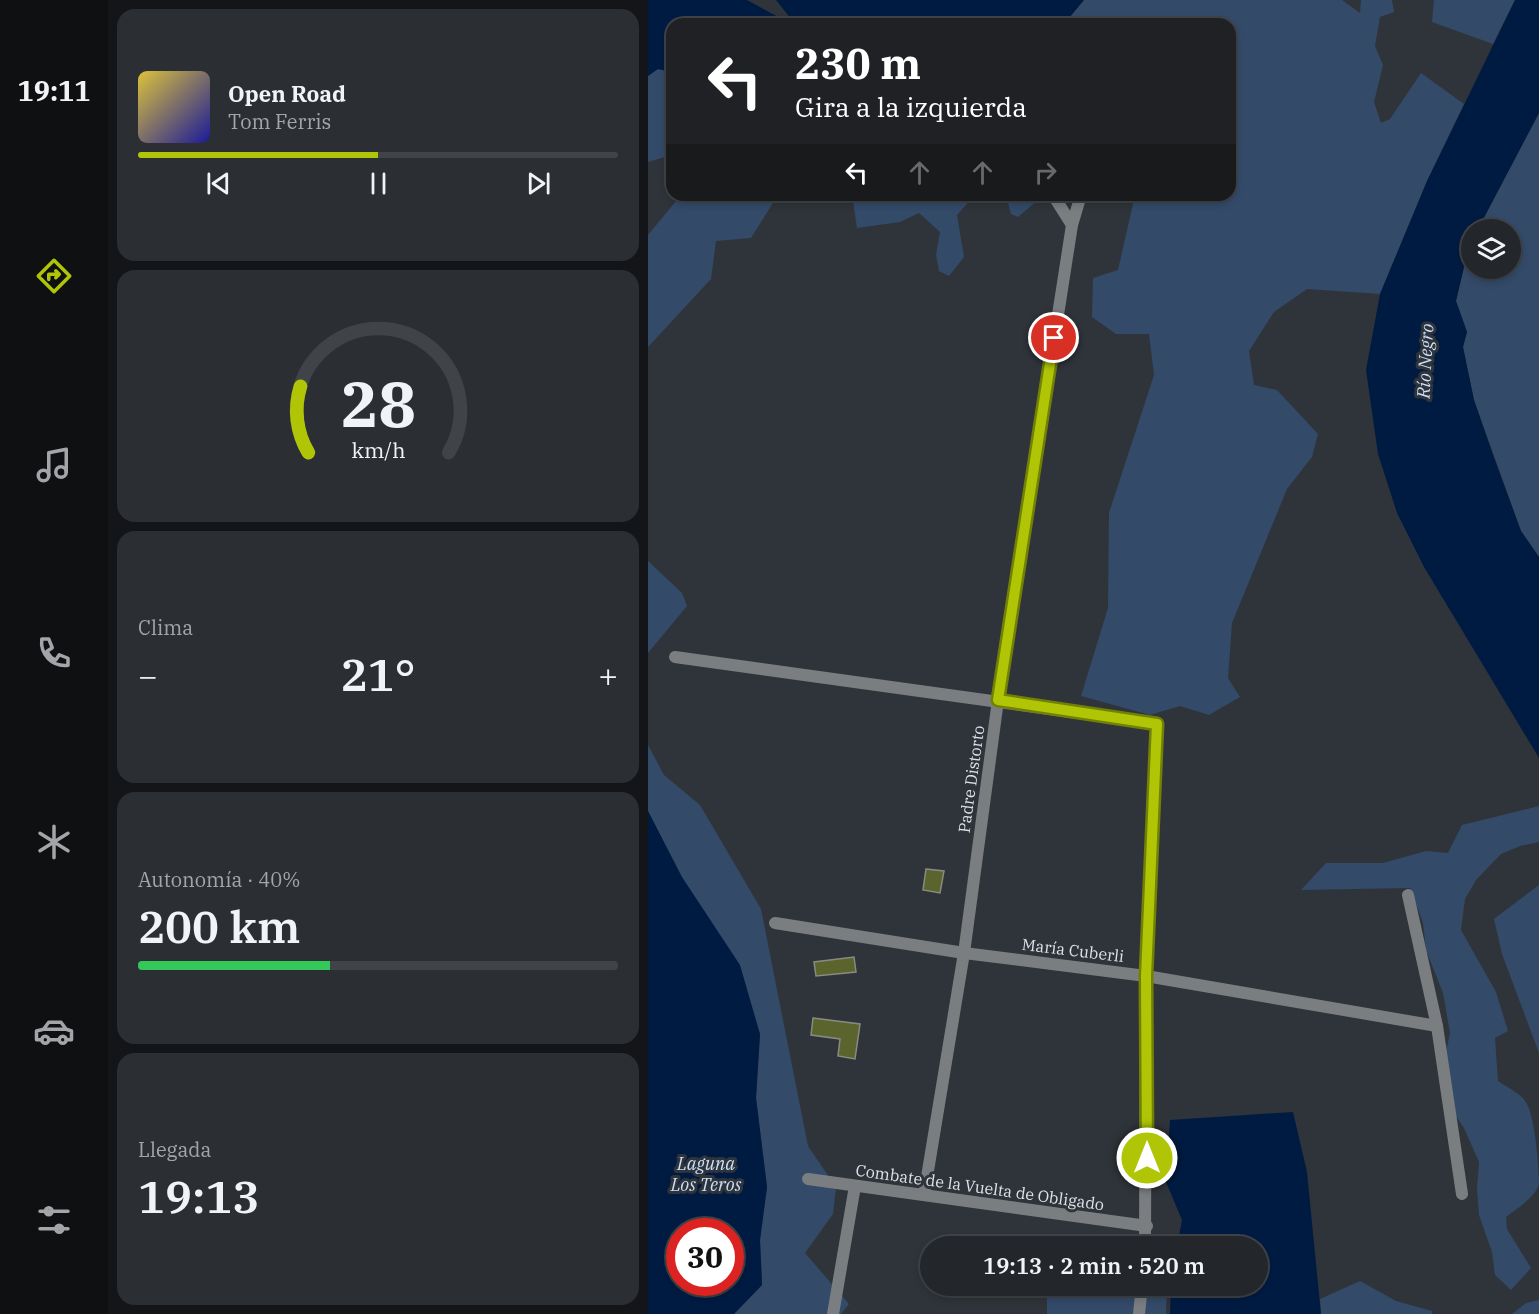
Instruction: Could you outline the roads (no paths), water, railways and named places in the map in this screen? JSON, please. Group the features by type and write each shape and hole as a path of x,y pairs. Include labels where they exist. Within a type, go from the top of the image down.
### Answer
{"street":[{"path":"1057,201 1072,225"},
{"name":"Padre Distorto","path":"924,1195 964,953 998,700 1072,225 1079,201"},
{"path":"675,657 998,700 1157,724 1146,976 1146,1236"},
{"path":"1408,895 1437,1026 1462,1194"},
{"name":"María Cuberli","path":"775,923 964,953 1146,976 1437,1026"},
{"name":"Combate de la Vuelta de Obligado","path":"808,1179 1147,1226"},
{"path":"833,1314 855,1186"},
{"path":"1139,1314 1141,1296"}],"water":[{"path":"648,0 747,0 780,18 666,18 666,71 658,69 648,76"},
{"path":"776,0 1084,0 1069,18 790,18"},
{"name":"Río Negro","path":"1515,0 1539,0 1539,113 1483,219 1461,219 1461,279 1456,301 1467,332 1463,347 1474,400 1521,531 1539,557 1539,758 1424,567 1397,513 1378,454 1366,370 1380,294 1427,181"},
{"name":"Laguna Los Teros","path":"648,811 682,877 740,965 760,1034 756,1098 767,1187 760,1240 762,1285 734,1314 648,1314"},
{"path":"1293,1112 1307,1172 1321,1314 1170,1314 1171,1296 1268,1296 1268,1236 1179,1236 1182,1220 1166,1182 1170,1120"}]}
